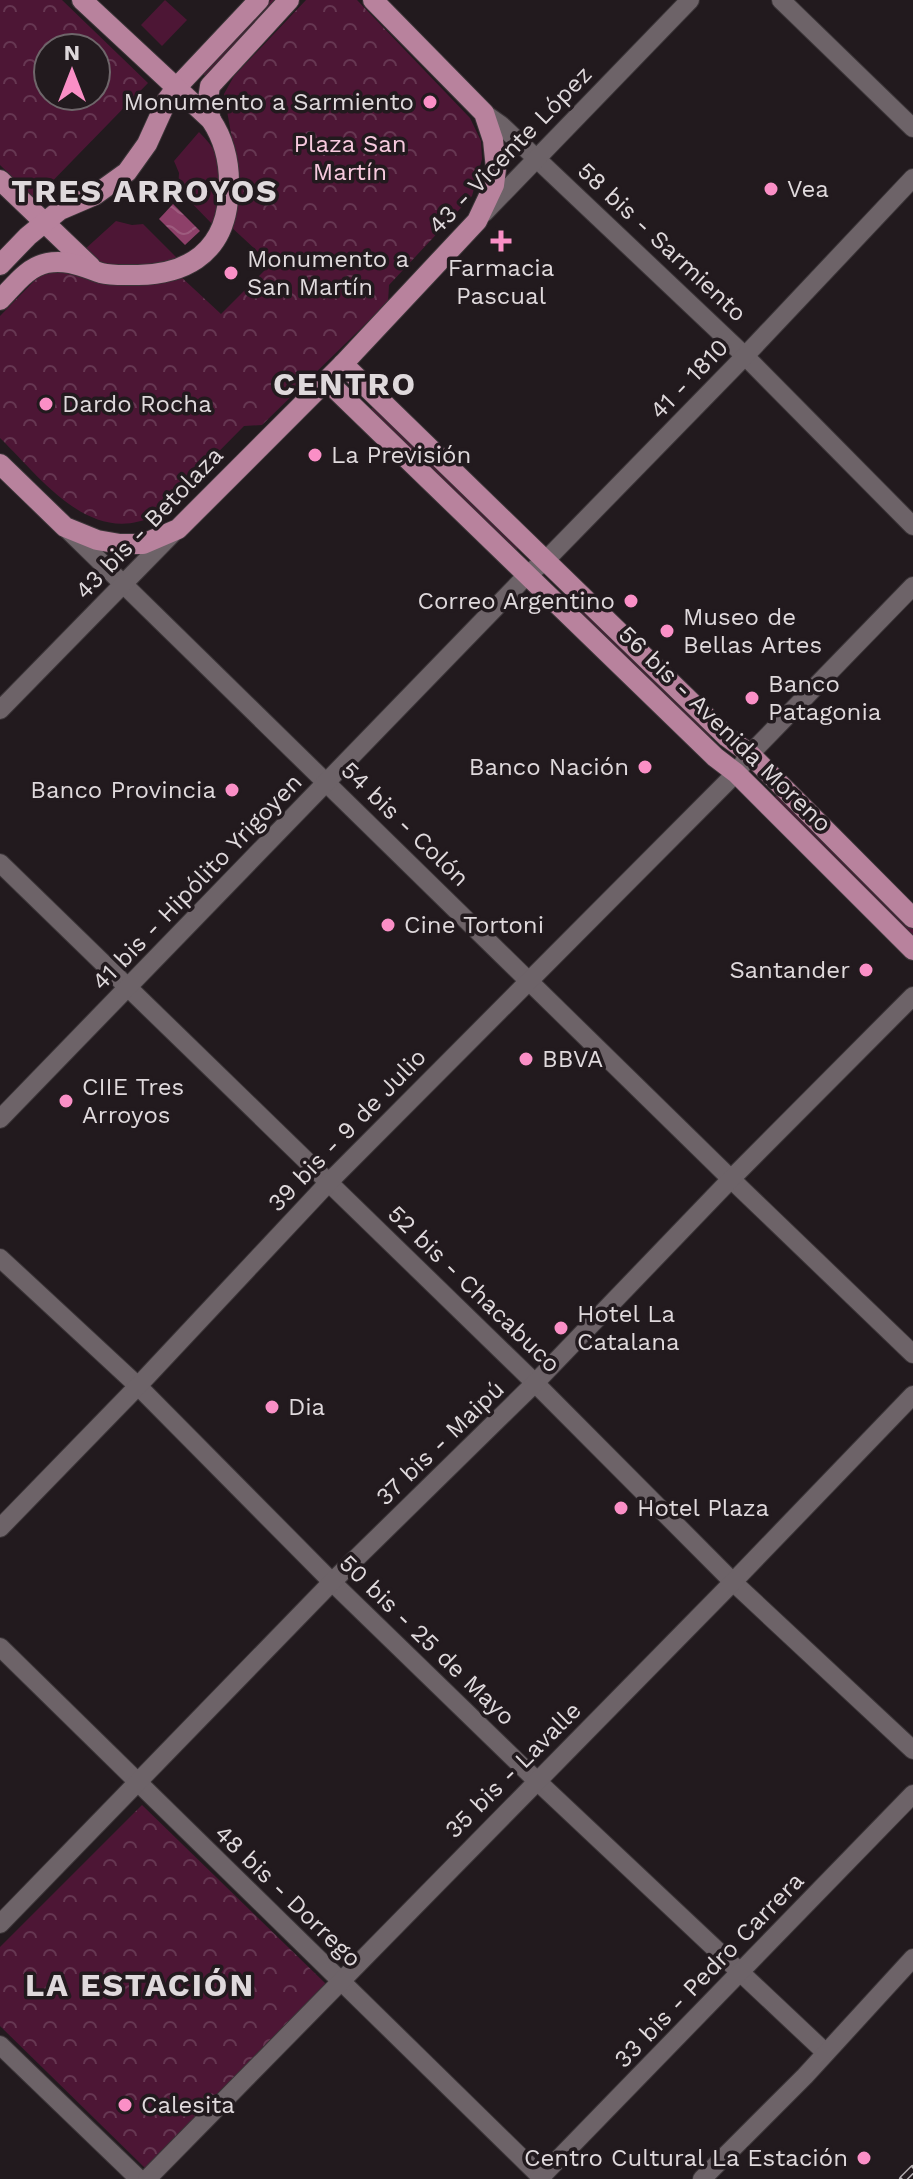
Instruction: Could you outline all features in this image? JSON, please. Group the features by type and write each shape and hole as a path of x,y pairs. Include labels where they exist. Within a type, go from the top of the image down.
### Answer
{"main road":[{"path":"82,0 211,120"},
{"path":"0,265 28,236 60,210 95,195 127,172 147,144 167,100 176,88 259,0"},
{"path":"0,180 101,273 170,272 193,263 207,250 225,219 229,177 227,150 207,106 210,86 289,0"},
{"name":"58 bis - Sarmiento","path":"373,0 484,113"},
{"path":"477,221 494,185 496,169 493,140 484,113"},
{"name":"43 - Vicente López","path":"335,372 477,221"},
{"path":"0,300 31,268 62,261 91,267"},
{"name":"43 bis - Betolaza","path":"178,529 335,372"},
{"name":"56 bis - Avenida Moreno","path":"335,372 545,561 727,737 750,754 913,918"},
{"name":"56 bis - Avenida Moreno","path":"335,372 528,574 715,757 736,773 913,950"},
{"name":"54 bis - Colón","path":"0,464 65,527"},
{"path":"65,527 97,540 120,544 143,544 178,529"}],"street":[{"name":"43 - Vicente López","path":"477,221 690,0"},
{"path":"781,0 913,128"},
{"name":"58 bis - Sarmiento","path":"484,113 501,125 745,356 913,526"},
{"name":"41 - 1810","path":"528,574 545,561 745,356 913,178"},
{"name":"54 bis - Colón","path":"65,527 913,1354"},
{"name":"43 bis - Betolaza","path":"0,710 178,529"},
{"name":"41 bis - Hipólito Yrigoyen","path":"0,1119 528,574"},
{"name":"39 bis - 9 de Julio","path":"0,1528 330,1181 736,773 750,754 913,586"},
{"name":"52 bis - Chacabuco","path":"0,863 330,1181 733,1582 913,1750"},
{"name":"37 bis - Maipú","path":"0,1924 332,1582 535,1383 913,996"},
{"name":"50 bis - 25 de Mayo","path":"0,1258 138,1386 332,1582 536,1780 825,2052"},
{"name":"35 bis - Lavalle","path":"147,2179 913,1395"},
{"name":"48 bis - Dorrego","path":"0,1647 541,2178"},
{"name":"33 bis - Pedro Carrera","path":"541,2178 913,1794"},
{"path":"702,2179 805,2076 913,1958"},
{"path":"0,2045 139,2179"}],"green space":[{"path":"0,0 62,0 95,32 32,32 32,112 112,112 112,48 148,83 35,199 0,165"},
{"path":"165,0 187,20 162,46 141,25"},
{"path":"271,0 277,0 205,76 202,73"},
{"name":"Plaza San Martín","path":"306,0 357,0 470,118 481,141 482,159 472,196 389,285 388,302 262,425 244,426 156,515 132,523 110,523 89,516 51,489 0,438 0,316 40,275 53,272 179,275 221,314 271,264 229,225 234,150 224,94 234,76"},
{"path":"199,132 216,154 222,176 214,226 178,189 179,173 174,161"},
{"path":"116,221 143,224 180,261 129,269 106,265 95,259 84,250"},
{"path":"374,406 519,547 514,552 369,411"},
{"path":"568,594 713,735 708,740 564,599"},
{"path":"777,795 913,928 913,938 772,800"},
{"path":"142,1805 326,1984 145,2168 0,2026 0,1947"}],"water":[{"path":"173,204 200,231 185,245 159,219"}],"railway":[{"path":"903,2179 913,2169"}],"place":[{"name":"Monumento a Sarmiento","path":"430,102"},
{"name":"Vea","path":"771,189"},
{"name":"Farmacia Pascual","path":"501,241"},
{"name":"Monumento a San Martín","path":"231,273"},
{"name":"Dardo Rocha","path":"46,404"},
{"name":"La Previsión","path":"315,455"},
{"name":"Correo Argentino","path":"631,601"},
{"name":"Museo de Bellas Artes","path":"667,631"},
{"name":"Banco Patagonia","path":"752,698"},
{"name":"Banco Nación","path":"645,767"},
{"name":"Banco Provincia","path":"232,790"},
{"name":"Cine Tortoni","path":"388,925"},
{"name":"Santander","path":"866,970"},
{"name":"BBVA","path":"526,1059"},
{"name":"CIIE Tres Arroyos","path":"66,1101"},
{"name":"Hotel La Catalana","path":"561,1328"},
{"name":"Dia","path":"272,1407"},
{"name":"Hotel Plaza","path":"621,1508"},
{"name":"Calesita","path":"125,2105"},
{"name":"Centro Cultural La Estación","path":"864,2158"}],"district":[{"name":"TRES ARROYOS","path":"145,191"},
{"name":"CENTRO","path":"345,384"},
{"name":"LA ESTACIÓN","path":"140,1985"}]}
